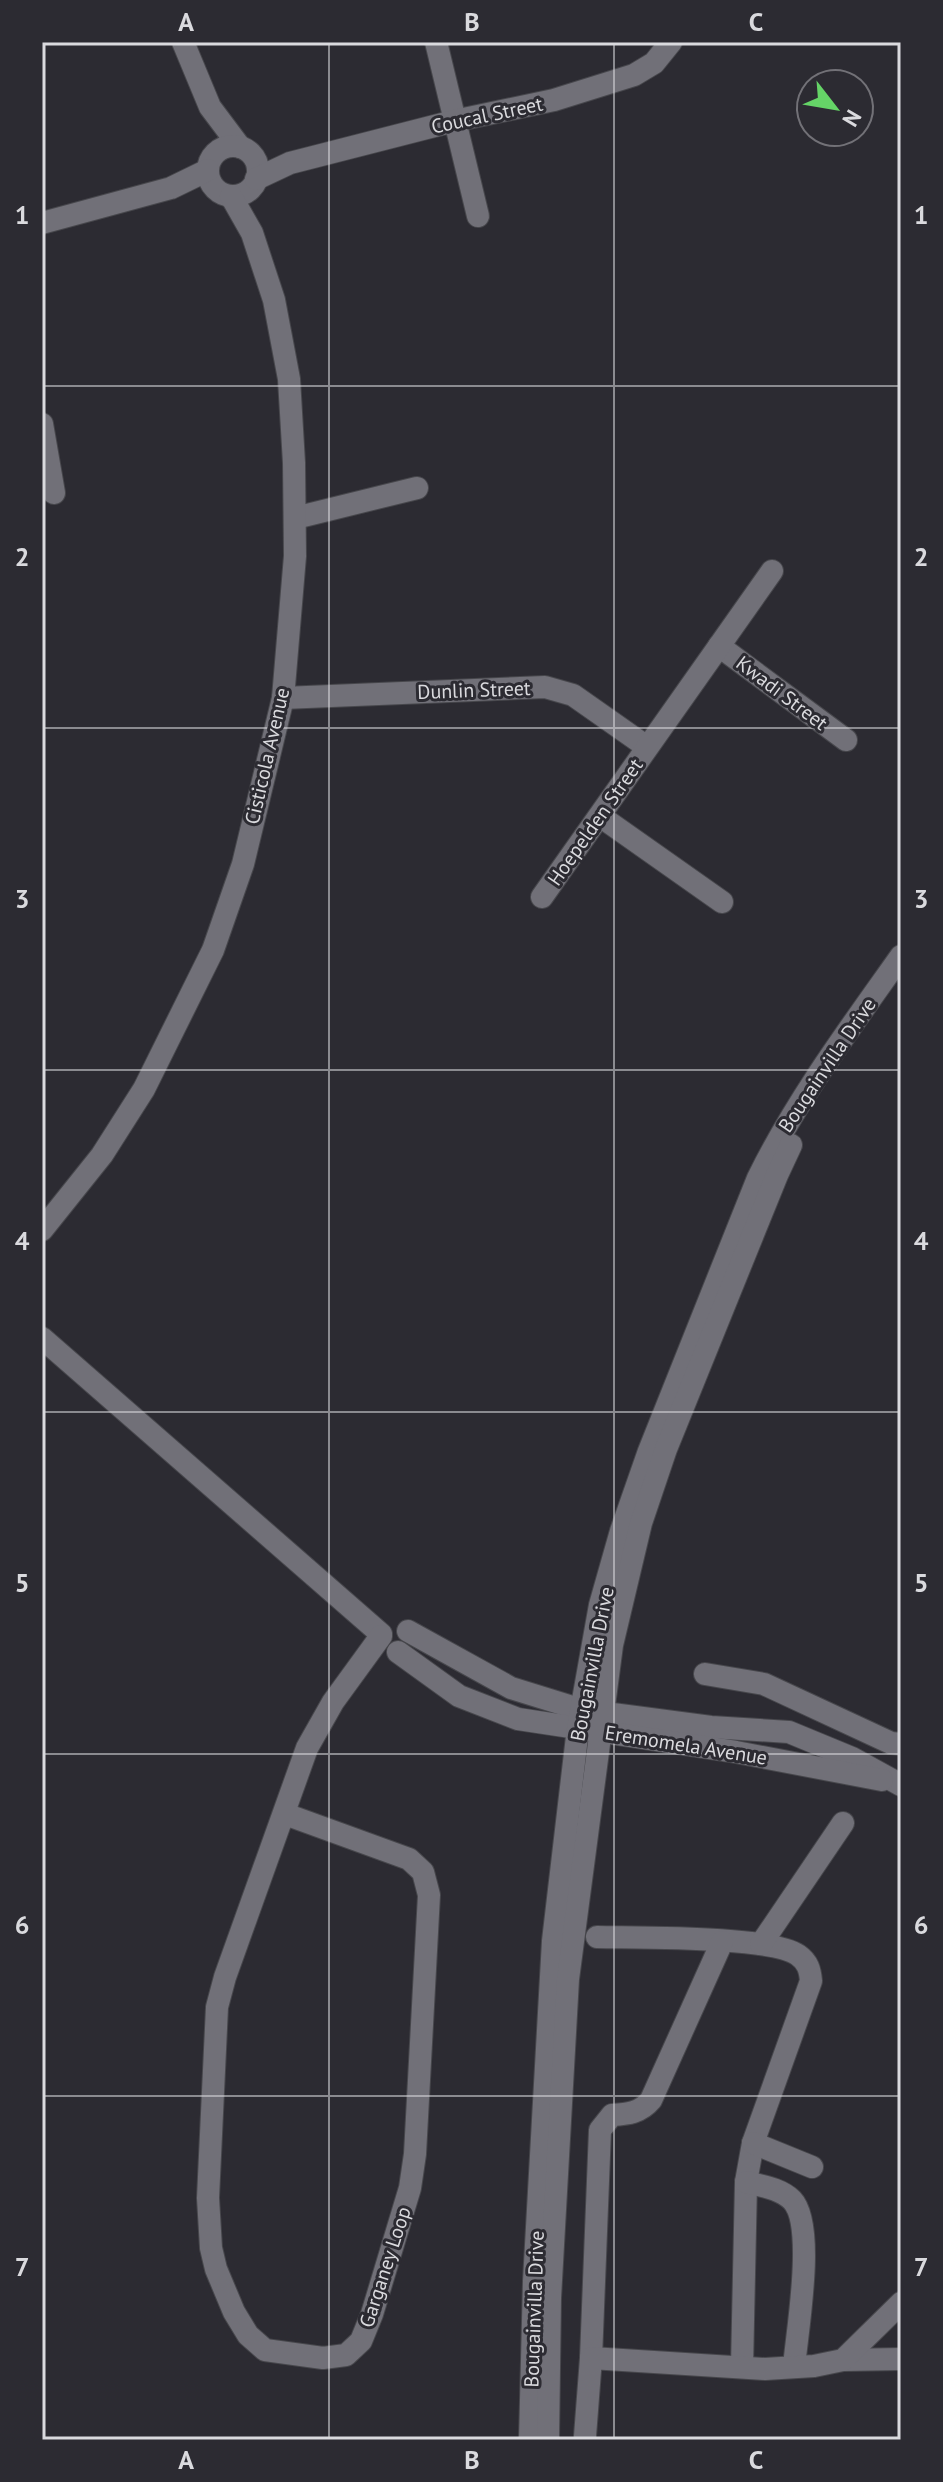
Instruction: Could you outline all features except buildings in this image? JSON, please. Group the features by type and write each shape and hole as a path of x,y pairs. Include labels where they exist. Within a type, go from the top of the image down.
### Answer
{"street":[{"name":"Cisticola Avenue","path":"42,1230 102,1155 144,1089 218,936 243,864 283,698 295,556 289,379 274,300 234,173 183,42"},
{"path":"436,42 478,216"},
{"name":"Coucal Street","path":"42,223 171,188 554,100 634,75 654,63 671,42"},
{"path":"42,424 54,493"},
{"path":"295,518 417,488"},
{"name":"Kwadi Street","path":"647,747 772,571"},
{"name":"Kwadi Street","path":"719,646 846,740"},
{"name":"Dunlin Street","path":"283,698 545,687 573,695 647,747"},
{"name":"Hoepelden Street","path":"542,897 647,747"},
{"path":"600,816 722,902"},
{"name":"Bougainvilla Drive","path":"752,1215 758,1178 791,1117 901,956"},
{"name":"Bougainvilla Drive","path":"548,2440 550,2298 568,1979 600,1605 621,1531 658,1450 752,1215 793,1140 862,1034 901,982"},
{"name":"Eremomela Avenue","path":"43,1340 459,1696 518,1719 789,1732 852,1758 898,1784"},
{"name":"Eremomela Avenue","path":"393,1638 590,1721"},
{"name":"Garganey Loop","path":"285,1814 409,1859 423,1872 429,1895 419,2108 410,2188 361,2341 346,2355 323,2358 265,2350 248,2335 234,2312 216,2269 209,2230 217,2007 307,1748 317,1728 358,1671 393,1638"},
{"path":"705,1674 764,1684 891,1743 901,1744"},
{"path":"483,1705 495,1680"},
{"name":"Bougainvilla Drive","path":"530,2440 534,2281 553,1941 590,1721"},
{"path":"761,1944 843,1823"},
{"path":"597,1937 772,1944 801,1957 809,1966 811,1981 753,2143 746,2182 742,2367"},
{"path":"585,2436 600,2130 604,2120 612,2115 643,2109 651,2100 722,1942"},
{"path":"753,2143 812,2167"},
{"path":"746,2182 780,2191 790,2198 803,2220 804,2247 794,2367"},
{"path":"843,2360 901,2303"},
{"path":"591,2358 742,2367 794,2367 843,2360 901,2359"}]}
